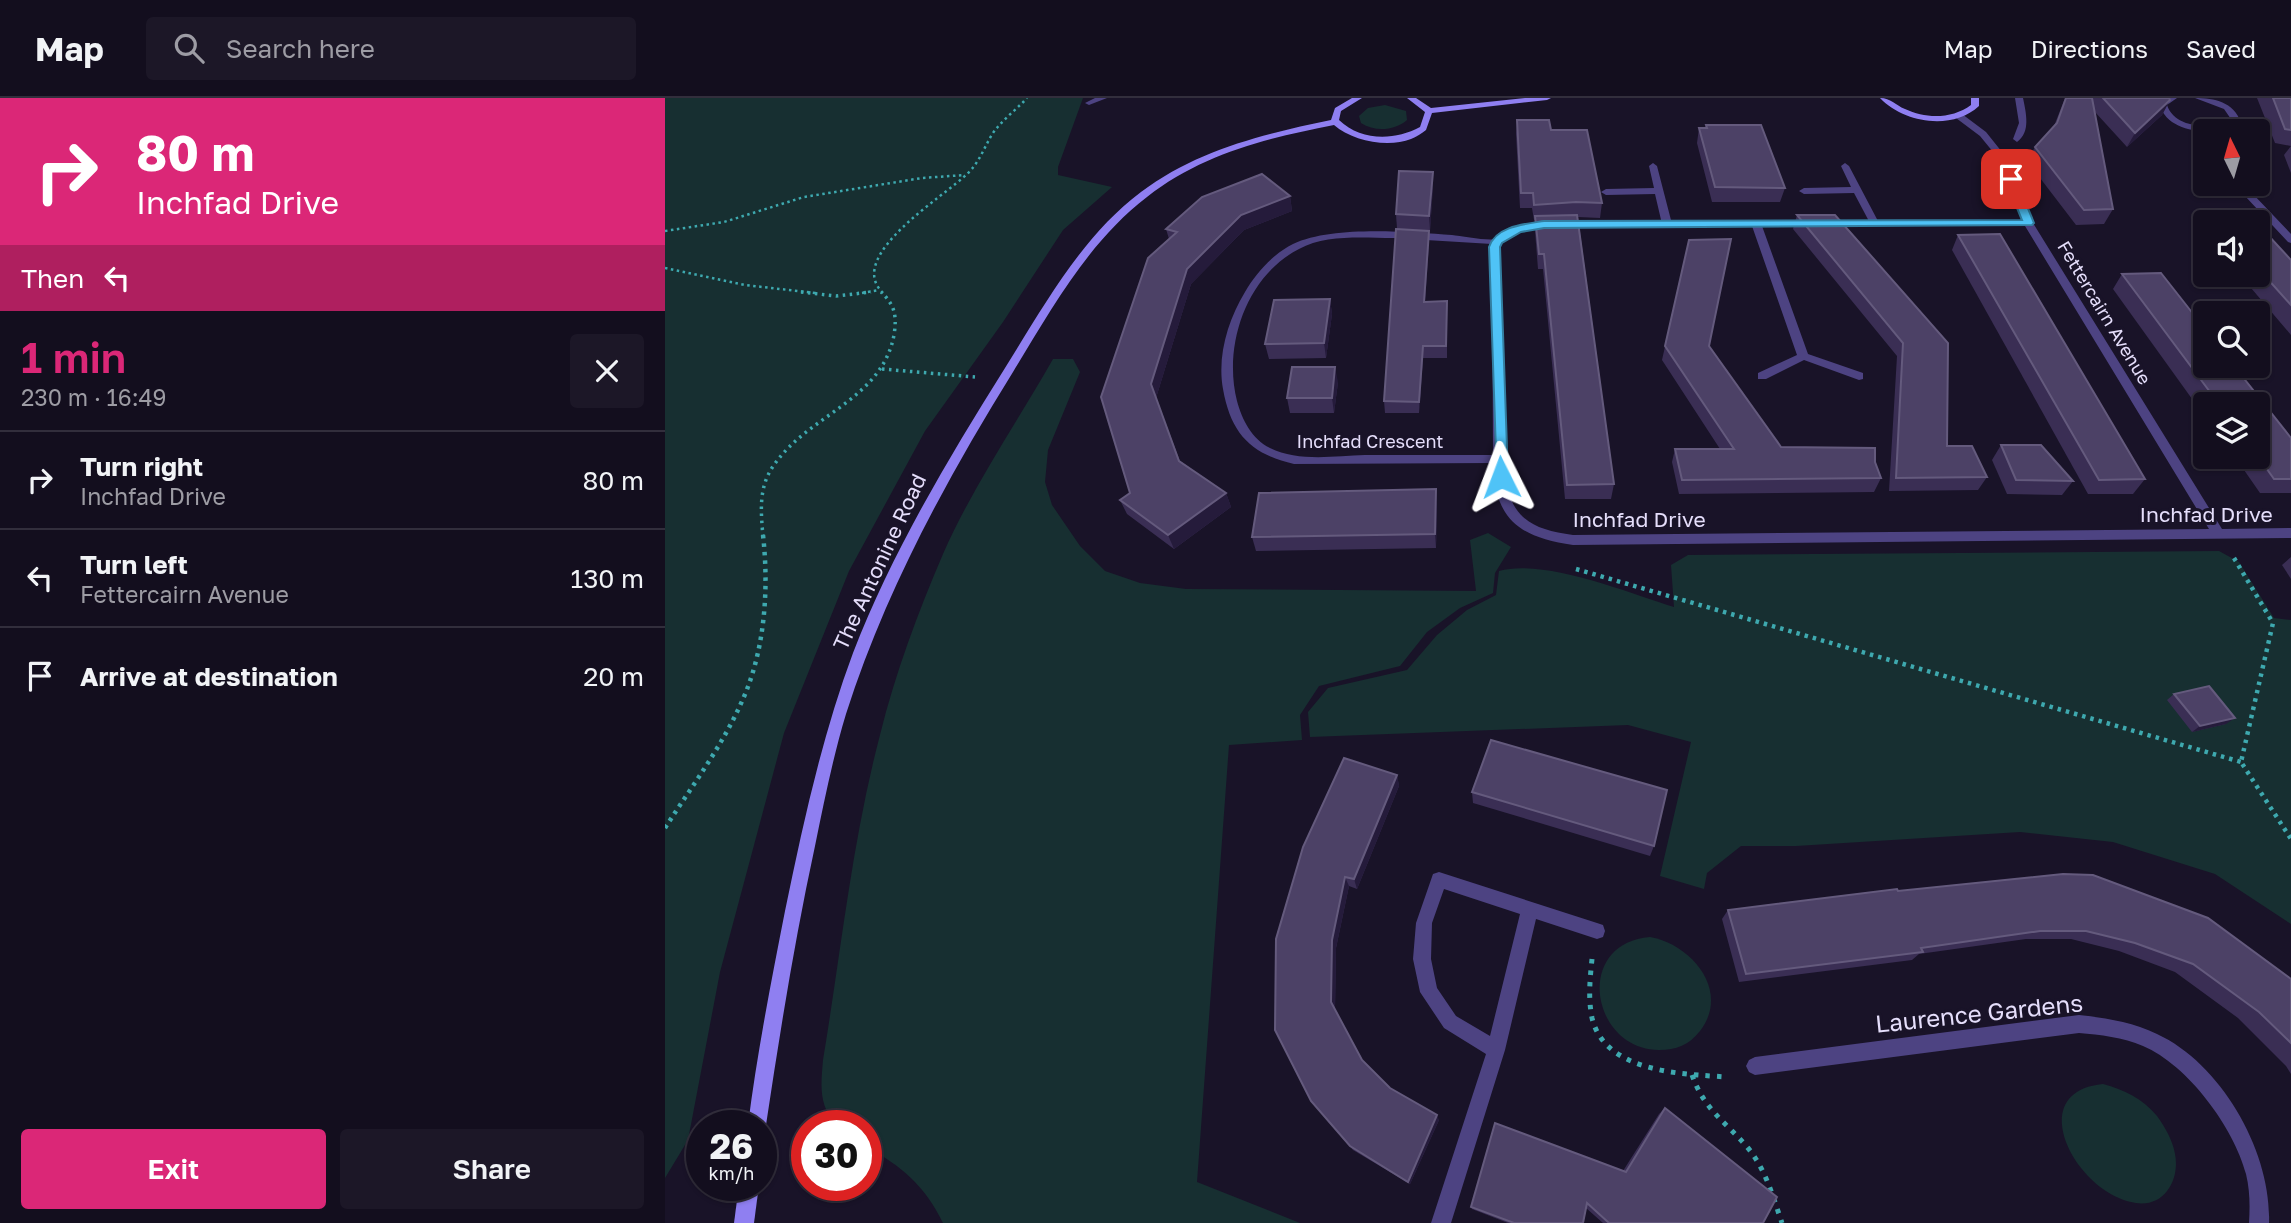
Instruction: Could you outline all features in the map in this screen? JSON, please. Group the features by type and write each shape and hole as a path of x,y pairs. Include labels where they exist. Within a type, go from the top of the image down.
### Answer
{"street":[{"path":"1089,103 1103,98"},
{"path":"1358,98 1341,107 1335,121 1340,129 1365,139 1399,138 1424,127 1429,119 1429,111"},
{"path":"1411,98 1429,111 1547,98"},
{"path":"1884,98 1898,109 1929,118 1959,116 1975,106 1975,98"},
{"path":"2017,139 2023,123 2019,98"},
{"path":"2173,98 2163,104 2167,115 2184,125 2193,127"},
{"path":"2199,98 2223,105 2236,119"},
{"name":"Fettercairn Avenue","path":"1959,116 1983,134 1998,151 2028,223 2218,533"},
{"name":"The Antonine Road","path":"759,1110 788,936 839,715 871,628 916,528 1004,379 1088,248 1113,219 1145,191 1180,169 1218,152 1255,139 1335,121"},
{"path":"1653,166 1667,223"},
{"path":"1845,166 1874,223"},
{"path":"1804,191 1857,190"},
{"path":"1606,192 1660,191"},
{"path":"2250,196 2291,240"},
{"path":"1756,223 1803,356"},
{"path":"1497,242 1518,229 1544,224 2028,223"},
{"name":"Inchfad Crescent","path":"1497,242 1457,237 1331,236 1294,246 1276,260 1242,303 1227,358 1228,387 1237,416 1248,437 1276,456 1294,460 1500,459"},
{"name":"Inchfad Drive","path":"1497,242 1500,459 1503,495 1506,507 1516,519 1547,536 1573,540 2291,533"},
{"path":"1762,376 1803,356 1859,376"},
{"path":"1496,1050 1450,1022 1429,992 1422,959 1424,923 1439,880 1597,931"},
{"path":"1441,1223 1496,1050 1530,909"},
{"name":"Laurence Gardens","path":"1755,1066 2079,1024 2120,1028 2162,1046 2198,1077 2229,1118 2252,1159 2262,1204 2259,1223"},
{"path":"744,1223 747,1201"}],"path":[{"path":"665,828 728,731 744,696 754,663 767,569 761,499 764,482 773,465 799,439 882,369 896,326 896,314 893,304 873,281 874,269 893,239 980,160 999,126 1027,98"},
{"path":"665,230 725,222 804,197 922,178 965,175"},
{"path":"665,268 745,285 836,296 879,290"},
{"path":"882,369 1004,379"},
{"path":"2218,533 2273,623 2241,762"},
{"path":"1576,569 2241,762 2291,839"},
{"path":"1597,931 1588,990 1592,1025 1613,1052 1633,1063 1692,1075 1744,1078 1755,1066"},
{"path":"1692,1075 1697,1094 1713,1118 1739,1139 1758,1162 1782,1223"}],"green space":[{"path":"665,98 1083,98 1058,167 1058,175 1112,187 1063,230 1003,322 925,431 849,571 784,733 720,972 694,1110 686,1110 686,1143 665,1178"},
{"path":"1385,105 1406,111 1407,120 1384,129 1361,123 1359,116 1368,108"},
{"path":"1053,359 1073,359 1080,372 1048,450 1045,482 1052,505 1080,546 1105,571 1140,583 1186,589 1476,591 1470,540 1488,533 1511,547 1495,573 1493,593 1460,608 1427,632 1400,666 1319,686 1300,715 1302,740 1229,745 1197,1182 1300,1223 943,1223 929,1198 911,1178 882,1156 882,1110 827,1110 822,1087 823,1060 854,856 870,775 908,643 943,554 981,480"},
{"path":"2219,551 2239,562 2274,618 2291,620 2291,924 2215,874 2113,842 2020,832 1796,846 1741,846 1707,873 1704,889 1660,876 1691,742 1628,725 1310,737 1308,712 1328,688 1407,670 1437,635 1467,610 1496,595 1499,571 1518,568 1562,573 1674,607 1671,565 1688,555"},
{"path":"1650,937 1665,941 1692,959 1709,986 1711,1000 1708,1016 1700,1031 1687,1043 1671,1049 1659,1050 1636,1045 1618,1033 1606,1016 1600,996 1601,976 1609,958 1625,944"},
{"path":"2103,1084 2125,1092 2145,1104 2157,1116 2171,1139 2176,1163 2173,1182 2155,1201 2136,1203 2114,1196 2094,1182 2078,1164 2067,1144 2062,1123 2065,1105 2078,1091"}],"building":[{"path":"2066,98 2092,98 2113,209 2084,210 2035,147 2057,123"},
{"path":"2103,98 2169,98 2170,100 2135,133"},
{"path":"2273,98 2291,98 2291,130 2285,129"},
{"path":"1517,120 1549,120 1551,130 1587,130 1602,203 1534,205 1533,193 1521,193"},
{"path":"1706,125 1761,125 1785,188 1715,187 1699,128 1707,128"},
{"path":"1399,171 1433,172 1429,216 1396,214"},
{"path":"1262,174 1290,196 1241,215 1187,269 1151,384 1179,461 1226,493 1168,535 1120,500 1130,493 1101,397 1148,258 1177,232 1166,229 1202,197"},
{"path":"1577,215 1614,484 1567,485 1544,254 1539,254 1535,216"},
{"path":"1797,215 1835,215 1948,343 1947,446 1972,446 1987,477 1896,478 1903,343"},
{"path":"1396,229 1429,231 1424,302 1447,301 1446,346 1423,346 1419,402 1384,401"},
{"path":"2000,234 2145,479 2099,480 1958,235"},
{"path":"2270,237 2291,260 2291,305 2270,282"},
{"path":"1731,239 1709,346 1781,447 1875,448 1875,462 1881,478 1682,480 1675,449 1734,449 1665,346 1689,240"},
{"path":"2161,273 2193,314 2193,369 2122,274"},
{"path":"1330,299 1324,343 1265,344 1274,300"},
{"path":"1292,367 1335,367 1332,398 1287,398"},
{"path":"2200,378 2244,378 2255,392 2210,392"},
{"path":"2270,411 2291,438 2291,479 2274,479 2267,469 2270,469"},
{"path":"2001,445 2041,445 2073,481 2016,480"},
{"path":"1436,489 1435,534 1252,537 1259,493"},
{"path":"2209,686 2235,718 2200,726 2174,694"},
{"path":"1491,740 1667,790 1654,846 1472,792"},
{"path":"1344,758 1397,775 1354,879 1345,877 1332,940 1331,1002 1362,1060 1390,1088 1437,1115 1408,1182 1350,1146 1311,1101 1275,1030 1276,939 1303,847"},
{"path":"2063,874 2093,875 2208,918 2291,979 2291,1043 2259,1012 2193,964 2135,943 2086,931 2040,931 1921,948 1923,952 1746,974 1728,910 1897,889"},
{"path":"1665,1108 1777,1197 1763,1223 1609,1223 1587,1203 1583,1223 1514,1223 1471,1207 1495,1123 1626,1172"}],"route":[{"path":"1501,477 1495,247 1506,235 1518,229 1544,224 2028,223 2011,179"}]}
